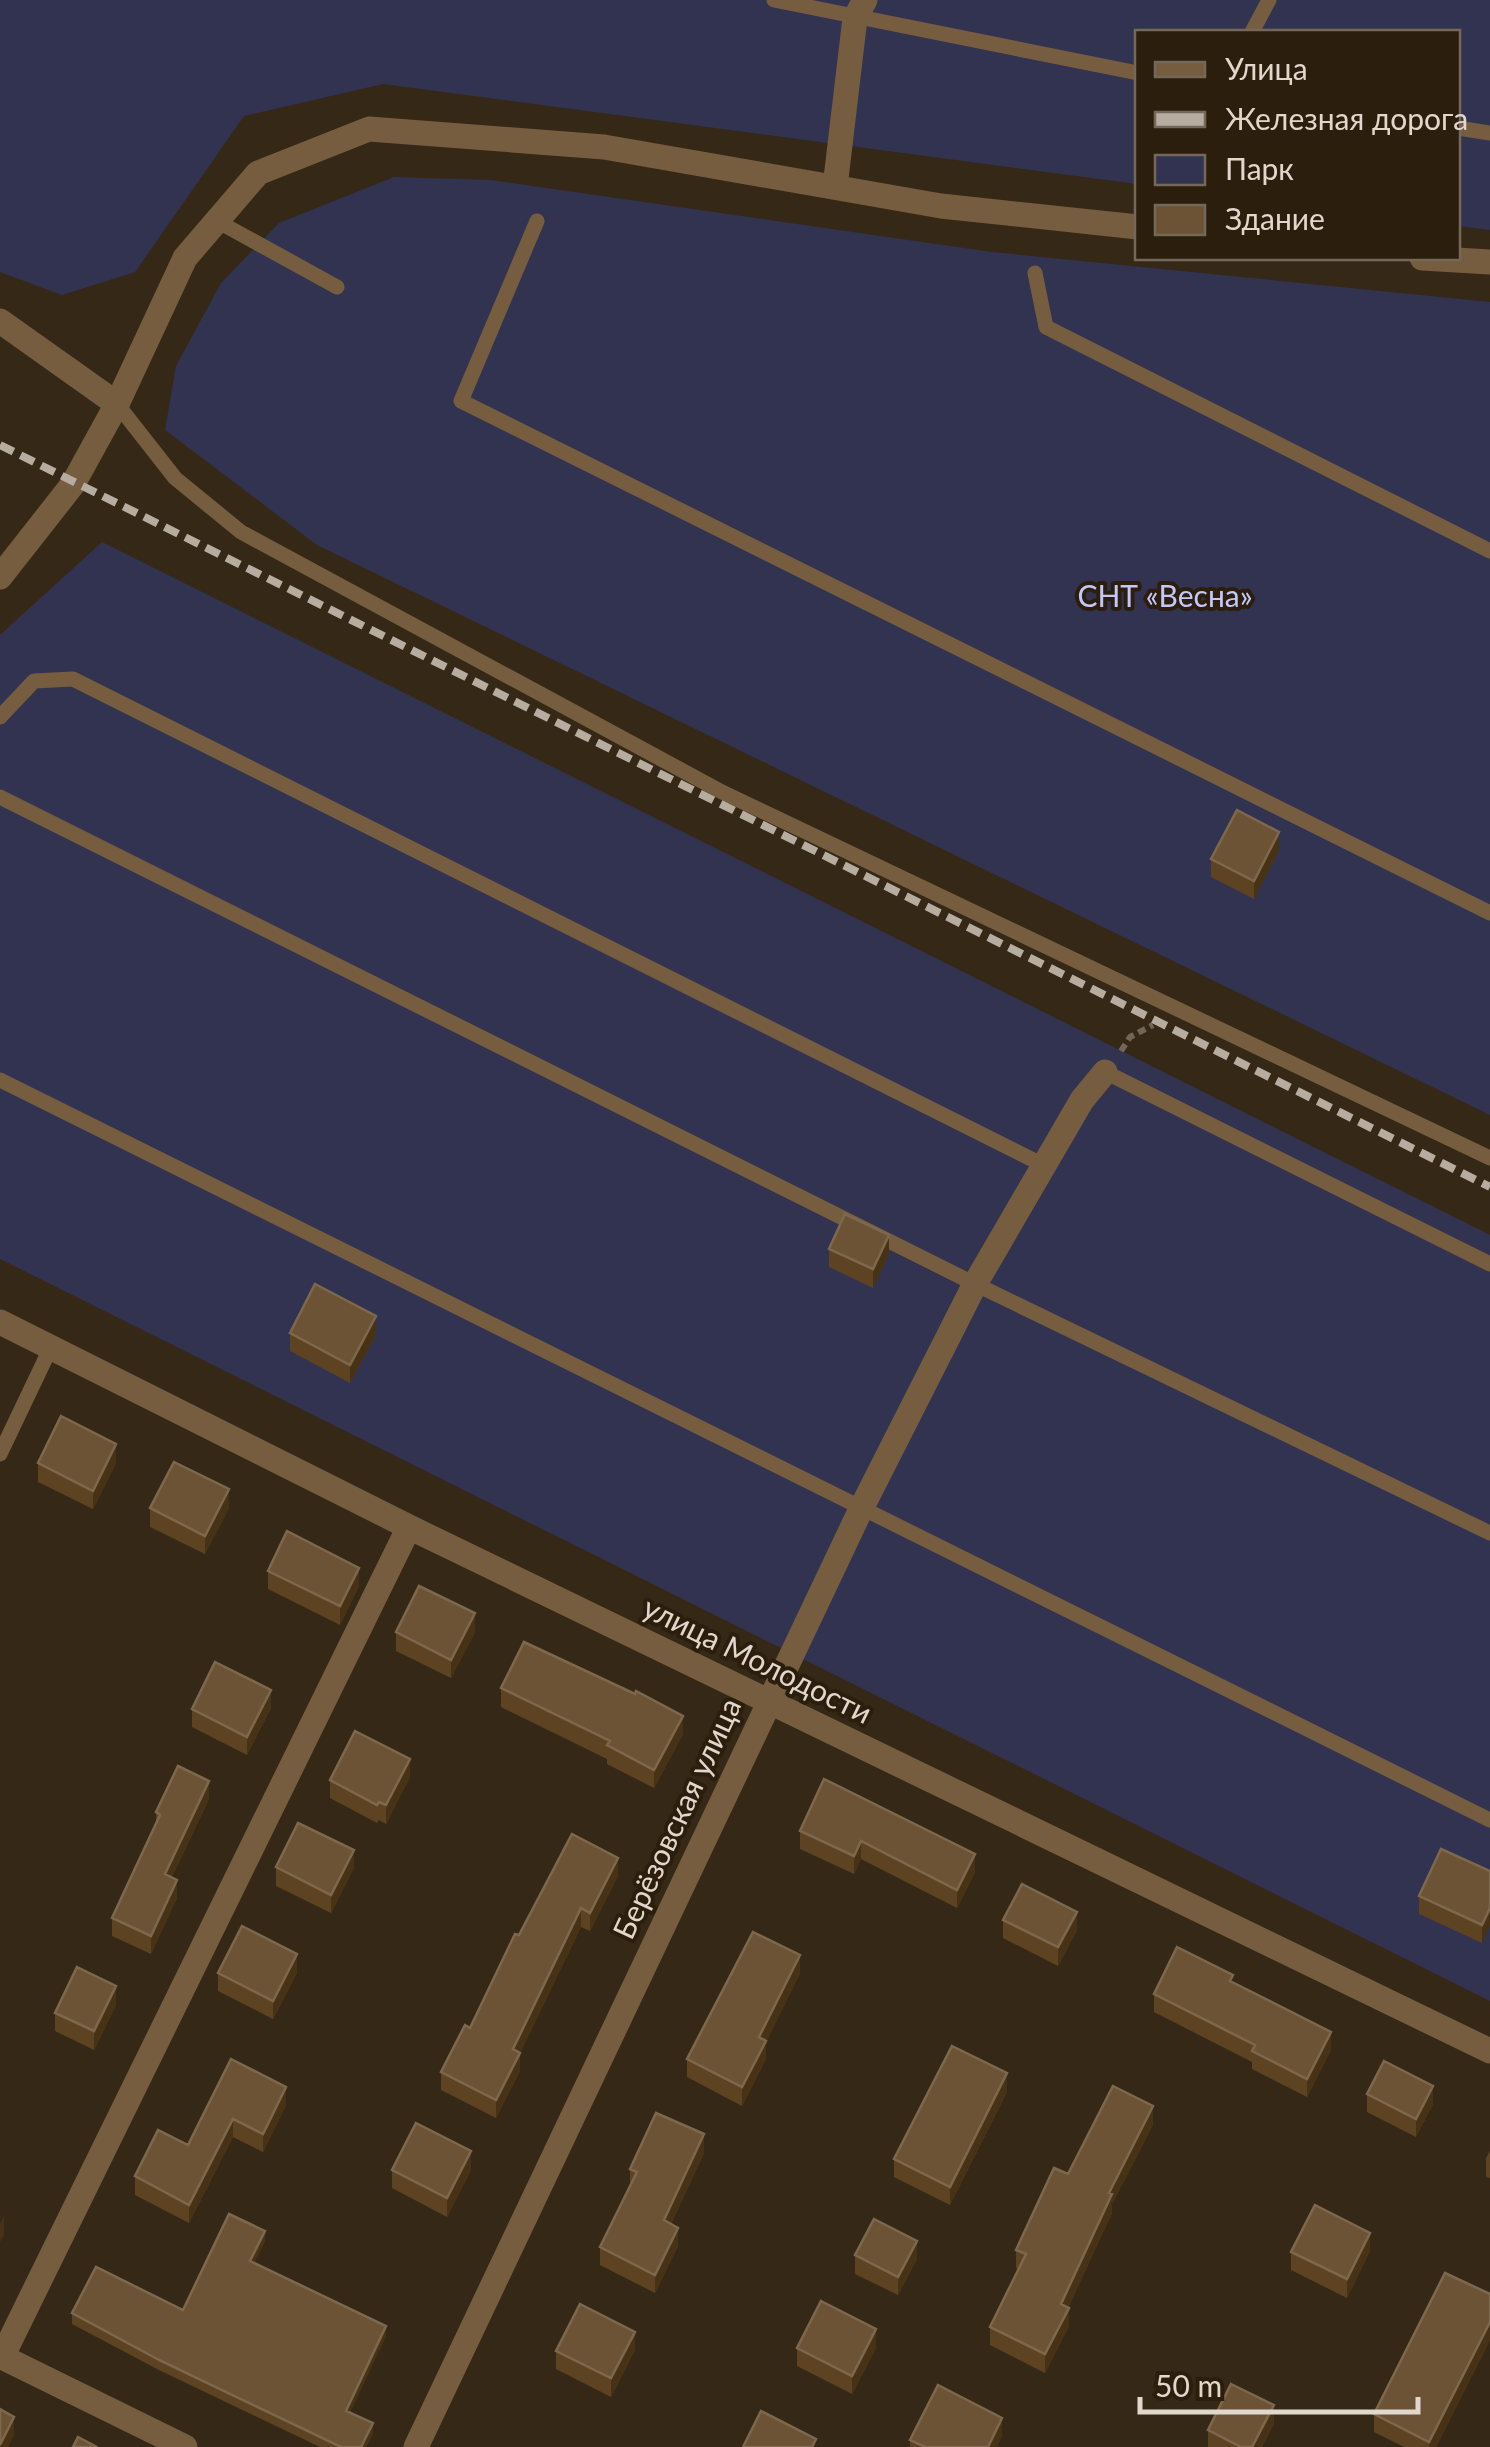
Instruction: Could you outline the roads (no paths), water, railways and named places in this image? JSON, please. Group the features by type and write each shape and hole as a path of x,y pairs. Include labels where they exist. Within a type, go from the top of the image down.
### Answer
{"street":[{"path":"835,188 860,9"},
{"path":"0,577 73,484 117,404 185,258 258,173 369,130 604,148 941,206 1135,227"},
{"path":"1456,260 1490,262"},
{"path":"0,321 117,404"},
{"name":"Берёзовская улица","path":"416,2447 862,1507 974,1284 1082,1100 1105,1072"},
{"name":"улица Молодости","path":"0,1322 409,1527 1490,2051"},
{"path":"185,2447 1,2357 409,1527"}],"lane":[{"path":"774,0 860,9 1135,73"},
{"path":"1253,30 1269,0"},
{"path":"1460,128 1490,133"},
{"path":"536,220 461,401 1490,913"},
{"path":"217,221 337,287"},
{"path":"1036,273 1046,327 1490,551"},
{"path":"117,404 175,478 241,532 722,792 1490,1158"},
{"path":"0,717 34,681 73,679 1043,1165"},
{"path":"0,797 974,1284 1490,1533"},
{"path":"1105,1072 1490,1264"},
{"path":"0,1080 1490,1820"},
{"path":"0,1454 52,1347"}],"railway":[{"path":"0,445 1490,1187"}],"park label":[{"name":"СНТ «Весна»","path":"1165,595"}]}
